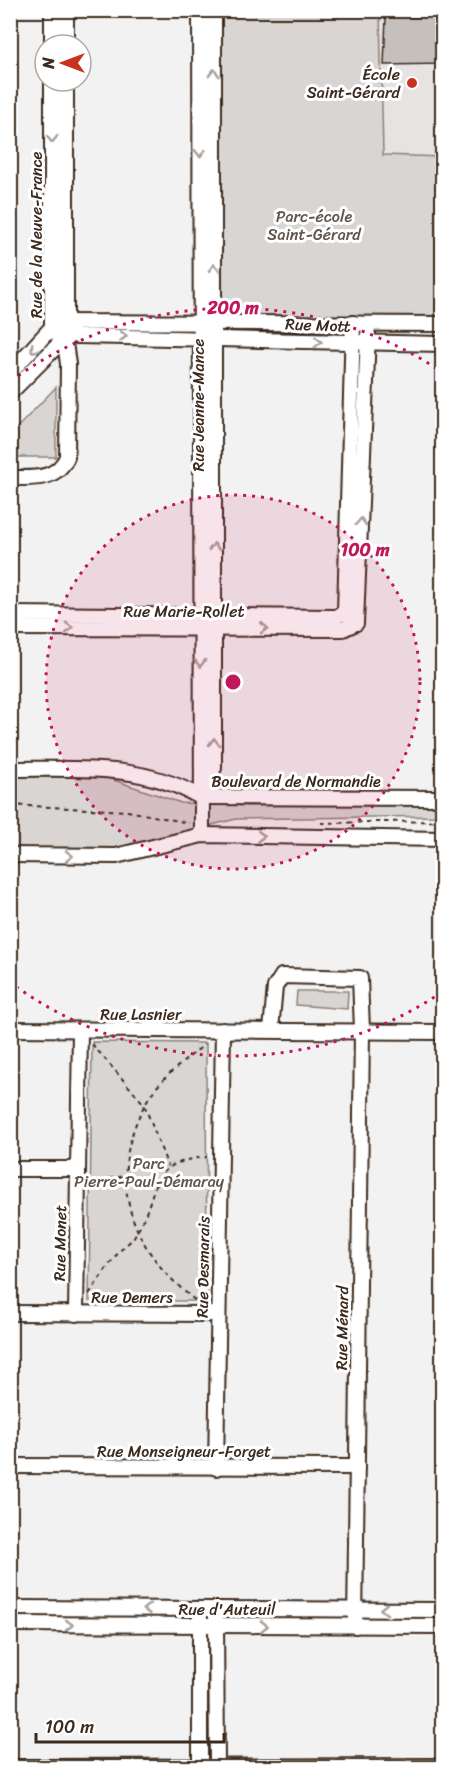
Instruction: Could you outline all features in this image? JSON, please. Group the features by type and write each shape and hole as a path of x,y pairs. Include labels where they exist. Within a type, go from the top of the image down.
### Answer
{"street":[{"path":"52,10 52,33"},
{"path":"66,10 66,33"},
{"name":"Rue Jeanne-Mance","path":"200,10 199,330 207,621"},
{"name":"Rue Jeanne-Mance","path":"202,830 200,797 215,339 214,10"},
{"name":"Rue de la Neuve-France","path":"10,478 48,476 60,469 67,457 68,364 58,328 52,93"},
{"name":"Rue de la Neuve-France","path":"10,373 58,328 66,93"},
{"name":"Rue Mott","path":"199,330 214,322 442,324"},
{"path":"356,623 345,612 353,343 360,323"},
{"path":"356,623 368,343 360,323"},
{"path":"10,393 58,328"},
{"name":"Rue Mott","path":"58,328 199,330 215,339 442,344"},
{"name":"Rue Marie-Rollet","path":"10,628 336,617 345,612"},
{"name":"Rue Marie-Rollet","path":"10,614 207,621 343,629 356,623"},
{"name":"Boulevard de Normandie","path":"10,769 84,769 147,774 177,784 200,797 442,798"},
{"path":"10,855 116,856 202,830 442,839"},
{"path":"271,1030 275,987 282,976 360,978 362,1030"},
{"name":"Rue Lasnier","path":"10,1029 442,1032"},
{"name":"Rue Monet","path":"75,1314 80,1030"},
{"name":"Rue Desmarais","path":"216,1468 216,1314 223,1030"},
{"name":"Rue Ménard","path":"355,1626 362,1030"},
{"path":"10,1169 78,1169"},
{"name":"Rue Demers","path":"10,1313 216,1314"},
{"name":"Rue Monseigneur-Forget","path":"10,1466 357,1467"},
{"name":"Rue d'Auteuil","path":"10,1608 442,1610"},
{"path":"200,1609 200,1766"},
{"path":"216,1609 217,1766"},
{"name":"Rue d'Auteuil","path":"10,1624 442,1626"},
{"path":"10,1767 442,1766"}],"path":[{"path":"10,805 128,811 202,830"},
{"path":"311,823 442,821"},
{"path":"80,1030 144,1104 168,1167"},
{"path":"205,1044 171,1071 144,1104 127,1148 125,1174 136,1233 175,1284 216,1314"},
{"path":"88,1296 119,1251 136,1233 155,1184 168,1167 186,1159 221,1156"},
{"path":"77,1186 125,1174 135,1175 155,1184"}],"shaded area":[{"name":"École Saint-Gérard","path":"380,11 442,11 442,157 383,156"}],"green space":[{"name":"Parc-école Saint-Gérard","path":"213,11 380,11 383,155 442,157 442,324 216,322"},
{"path":"56,387 56,457 11,457 11,434"},
{"path":"11,777 105,777 181,803 250,806 442,800 442,816 236,819 114,849 11,848"},
{"path":"297,991 348,991 347,1009 296,1005"},
{"name":"Parc Pierre-Paul-Démaray","path":"92,1042 206,1043 207,1301 89,1301"}],"building":[{"name":"École Saint-Gérard","path":"386,17 442,17 442,64 384,65"}],"place":[{"name":"École Saint-Gérard","path":"412,83"}]}
